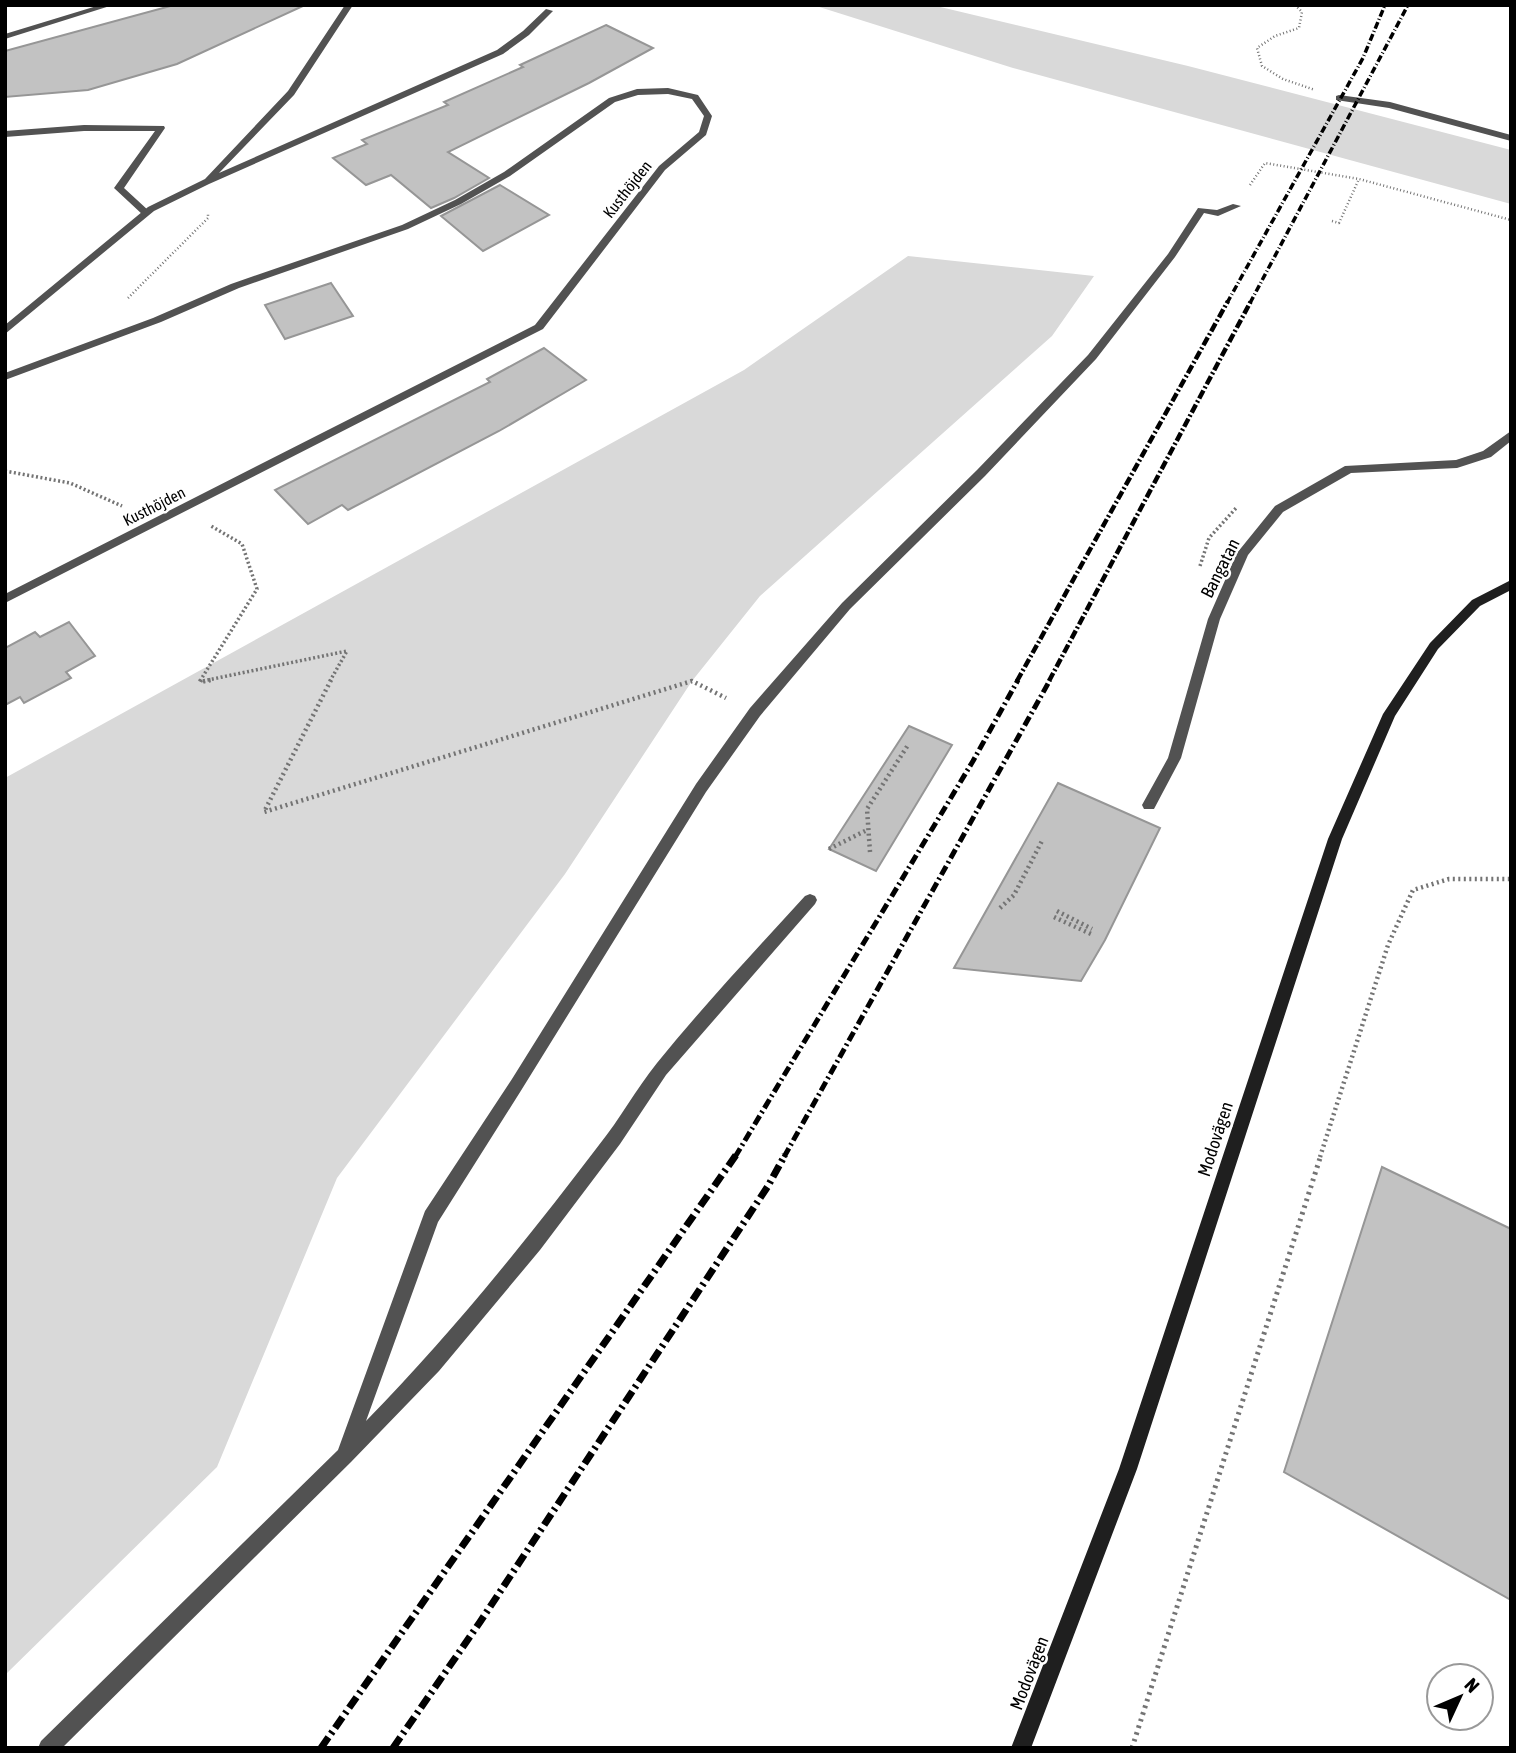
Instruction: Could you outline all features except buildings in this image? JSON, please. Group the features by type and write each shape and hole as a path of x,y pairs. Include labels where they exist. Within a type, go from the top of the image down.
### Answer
{"main road":[{"name":"Modovägen","path":"1021,1748 1128,1469 1335,839 1389,714 1434,646 1476,603 1511,584"}],"street":[{"path":"5,37 109,5"},
{"path":"206,181 290,93 349,5"},
{"path":"5,331 146,213 206,181 500,52 526,33 549,11"},
{"name":"Kusthöjden","path":"5,377 157,320 235,286 405,227 458,202 507,174 612,100 637,92 668,91 695,97 708,116 703,133 662,168 539,327 5,599"},
{"path":"1339,98 1390,105 1511,138"},
{"path":"5,134 83,128 161,128 119,188 146,213"},
{"path":"345,1456 431,1217 517,1084 660,851 755,712 846,606 971,483 1092,357 1172,255 1201,211 1218,213 1236,206"},
{"name":"Bangatan","path":"1149,805 1174,758 1214,619 1243,553 1279,509 1349,469 1457,464 1487,454 1511,435"},
{"path":"48,1748 345,1456 433,1365 574,1192 662,1070 810,900"}],"path":[{"path":"1295,5 1302,12 1299,28 1275,36 1256,48 1262,66 1283,79 1339,98"},
{"path":"1265,163 1359,178 1511,220"},
{"path":"1332,221 1339,223 1359,178"},
{"path":"5,471 70,483 125,507"},
{"path":"201,520 242,544 257,589 200,682 347,651 311,715 264,811 692,681 755,712"},
{"path":"870,852 867,809 908,745"},
{"path":"829,849 867,830"},
{"path":"1000,908 1014,895 1043,839"},
{"path":"1132,1748 1388,945 1413,890 1436,880 1464,877 1511,878"},
{"path":"1055,914 1092,931"}],"shaded area":[{"path":"813,5 932,5 1188,66 1511,150 1511,204 1013,68"},
{"path":"908,256 1094,276 1052,336 760,596 692,681 565,874 337,1178 217,1467 5,1675 5,778 744,370"}],"railway":[{"path":"1227,303 1363,58 1385,5"},
{"path":"1250,303 1408,5"},
{"path":"1017,681 1228,301"},
{"path":"1049,681 1251,301"},
{"path":"735,1157 973,761 1018,680"},
{"path":"784,1157 1050,680"},
{"path":"321,1748 736,1155"},
{"path":"393,1748 480,1622 768,1186 785,1155"}]}
